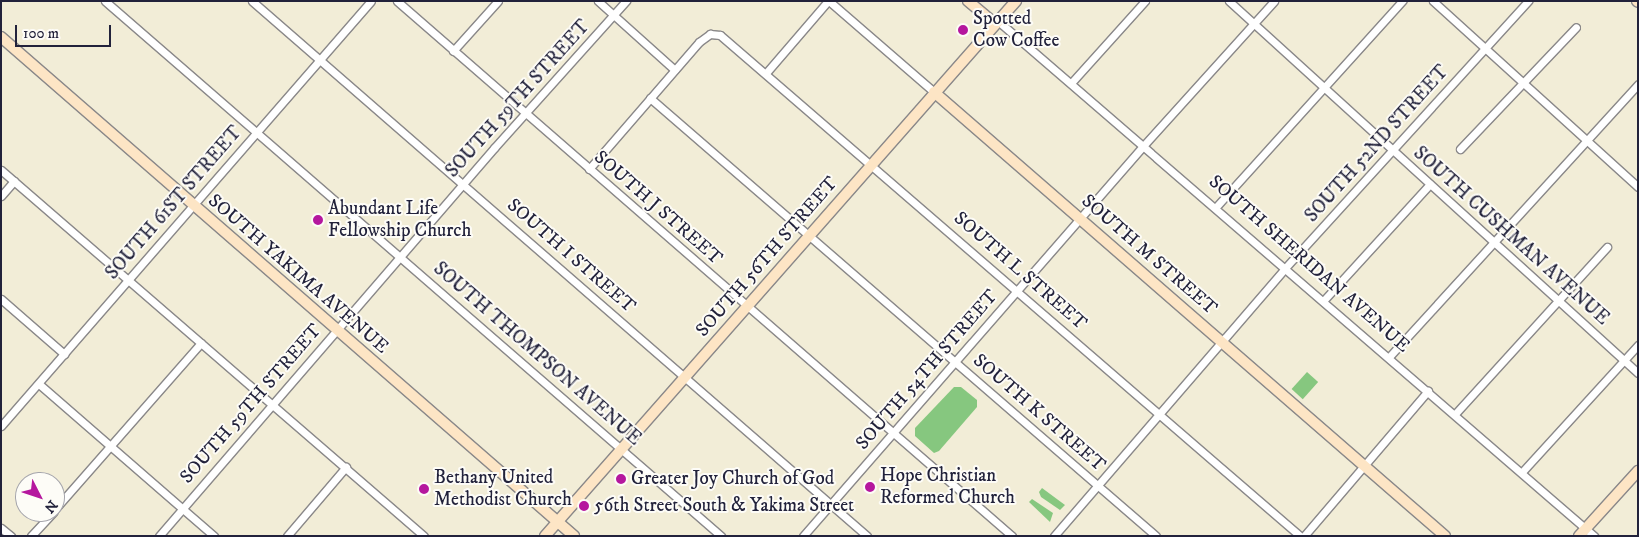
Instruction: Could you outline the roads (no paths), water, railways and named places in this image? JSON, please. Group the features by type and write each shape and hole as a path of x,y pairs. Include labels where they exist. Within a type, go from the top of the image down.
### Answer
{"main road":[{"name":"SOUTH SHERIDAN AVENUE","path":"968,1 996,22"},
{"name":"SOUTH 56TH STREET","path":"544,536 1016,1"},
{"name":"SOUTH YAKIMA AVENUE","path":"1,37 336,331 574,536"},
{"name":"SOUTH M STREET","path":"934,92 1445,536"},
{"path":"1583,532 1638,471"}],"street":[{"name":"SOUTH THOMPSON AVENUE","path":"105,1 401,256 721,536"},
{"name":"SOUTH I STREET","path":"252,1 867,536"},
{"name":"SOUTH 61ST STREET","path":"1,426 371,1"},
{"name":"SOUTH J STREET","path":"397,1 1012,536"},
{"path":"453,51 498,1"},
{"path":"589,169 675,70 598,1"},
{"name":"SOUTH 59TH STREET","path":"159,536 525,113 626,1"},
{"path":"766,73 829,1"},
{"name":"SOUTH M STREET","path":"829,1 934,92"},
{"path":"1072,82 1145,1"},
{"name":"SOUTH CUSHMAN AVENUE","path":"1229,1 1638,373"},
{"name":"SOUTH 54TH STREET","path":"803,536 1144,145 1274,1"},
{"path":"1216,207 1402,1"},
{"path":"1433,1 1638,187"},
{"name":"SOUTH 52ND STREET","path":"1054,536 1286,268 1528,1"},
{"name":"SOUTH SHERIDAN AVENUE","path":"996,22 1072,82 1522,472 1583,532 1594,536"},
{"path":"1460,148 1576,27"},
{"name":"SOUTH L STREET","path":"675,70 702,39 716,34 766,73 1302,536"},
{"path":"1389,357 1638,84"},
{"name":"SOUTH K STREET","path":"650,98 1156,536"},
{"path":"1,170 346,467 416,533 424,536"},
{"path":"1,196 14,181"},
{"path":"1324,300 1430,184"},
{"path":"1455,414 1607,247"},
{"path":"1,298 64,354"},
{"path":"65,498 201,342"},
{"path":"1522,472 1638,345"},
{"path":"39,384 214,536"},
{"path":"1302,536 1428,391"},
{"path":"286,536 346,467"},
{"path":"32,536 44,522"},
{"path":"1,528 11,536"}],"place":[{"name":"Spotted Cow Coffee","path":"963,30"},
{"name":"Abundant Life Fellowship Church","path":"318,220"},
{"name":"Greater Joy Church of God","path":"621,479"},
{"name":"Hope Christian Reformed Church","path":"870,487"},
{"name":"Bethany United Methodist Church","path":"424,489"},
{"name":"56th Street South & Yakima Street","path":"584,506"}]}
